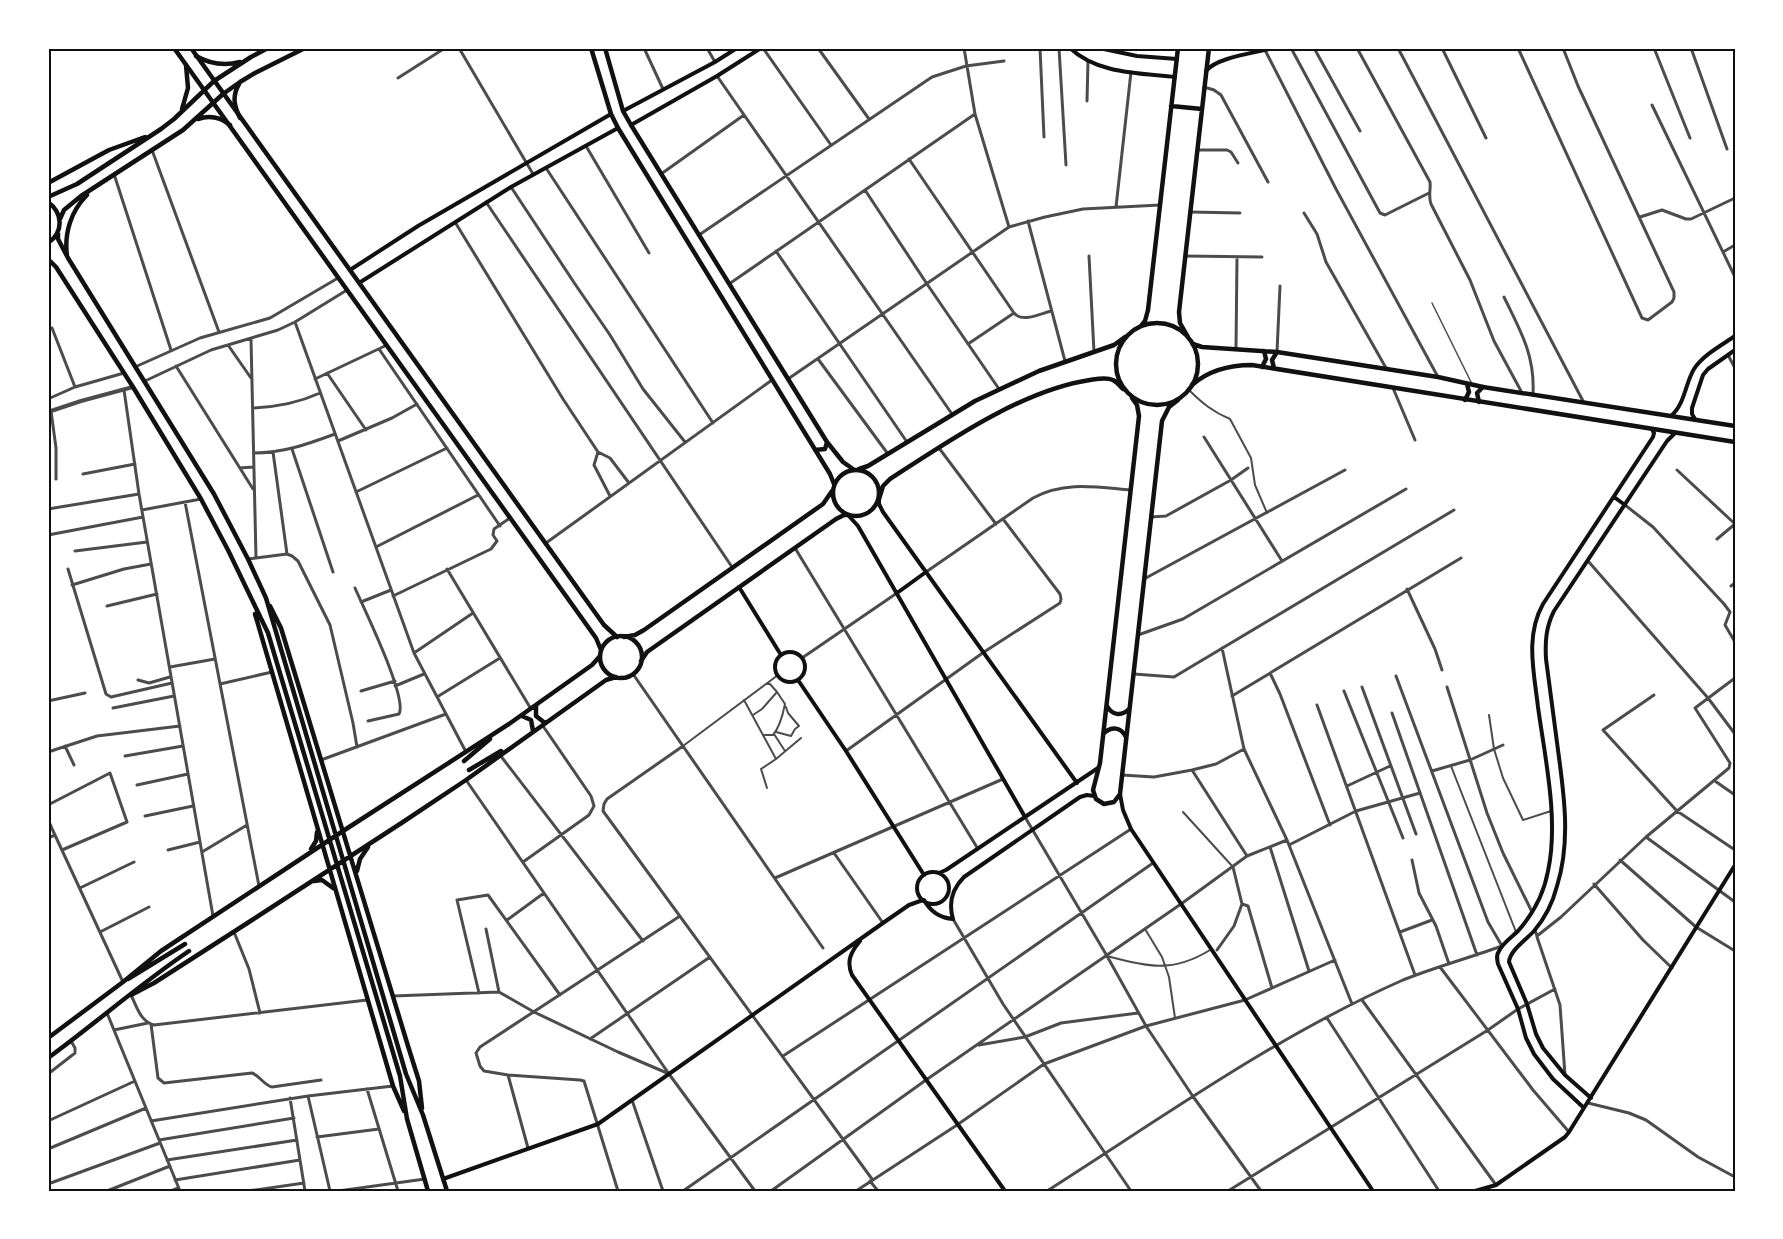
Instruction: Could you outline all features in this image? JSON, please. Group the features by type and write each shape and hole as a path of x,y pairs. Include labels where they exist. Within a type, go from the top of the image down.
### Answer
{"main road":[{"path":"174,48 596,638 603,668 615,677 622,678 633,674 647,652 841,515 863,515 870,511 888,481 939,448 1007,409 1065,386 1087,381 1112,380 1132,398 1137,405 1139,416 1107,706 1100,763 1093,787 1094,796"},
{"path":"190,48 607,628 617,637"},
{"path":"48,197 77,184 150,135 179,114 214,81 268,48"},
{"path":"305,48 240,82 193,122 64,210 60,219 58,239 214,494 281,628 419,1081 423,1115"},
{"path":"605,48 623,111 827,442 843,462 871,475 875,480 878,486 880,506 1077,783"},
{"path":"623,111 715,62 736,48"},
{"path":"631,125 762,48"},
{"path":"1070,48 1078,56 1112,69 1175,77"},
{"path":"1099,48 1137,56 1177,59"},
{"path":"624,637 644,630 823,504 843,473 868,466 952,414 999,389 1065,361 1114,345 1145,321 1178,48"},
{"path":"1191,387 1198,365 1193,344 1180,323 1179,312 1209,48"},
{"path":"1206,72 1218,63 1274,48"},
{"path":"593,49 611,114 618,128 834,484"},
{"path":"196,56 210,62 226,64 251,57"},
{"path":"179,114 188,92 186,65"},
{"path":"240,82 234,99 240,118"},
{"path":"1171,106 1202,110"},
{"path":"350,270 418,226 611,114"},
{"path":"193,122 205,117 214,117 230,125"},
{"path":"359,283 545,166 618,128"},
{"path":"48,183 109,150 150,135"},
{"path":"68,258 67,236 71,219 82,200 95,187"},
{"path":"48,202 54,207 60,219"},
{"path":"48,243 58,233"},
{"path":"48,260 56,267 133,387 201,499 268,633 403,1075 423,1115 447,1191"},
{"path":"1140,326 1150,323 1171,325 1188,337"},
{"path":"1671,416 1679,407 1695,367 1735,336"},
{"path":"1123,389 1115,368 1119,347 1125,337"},
{"path":"1193,344 1202,347 1276,352 1735,426"},
{"path":"1695,419 1692,412 1701,379 1708,369 1735,350"},
{"path":"1262,367 1266,359 1264,351"},
{"path":"1274,368 1272,360 1276,352"},
{"path":"1373,1191 1153,863 1131,829 1123,810 1120,794 1126,737 1162,424 1167,410 1206,375 1240,365 1274,368 1735,442"},
{"path":"1465,400 1470,384"},
{"path":"1479,402 1476,393 1483,387"},
{"path":"1132,398 1143,404 1155,406 1167,405 1178,400"},
{"path":"1584,1108 1538,1060 1526,1038 1518,1009 1497,964 1497,954 1532,912 1542,893 1551,849 1551,811 1533,662 1533,633 1539,611 1653,437 1652,429"},
{"path":"1589,1101 1554,1063 1539,1042 1527,1004 1509,964 1512,954 1535,930 1549,907 1557,886 1564,848 1563,787 1545,639 1550,619 1667,441 1675,433"},
{"path":"815,450 825,448 827,442"},
{"path":"832,491 836,506 856,523 1025,818"},
{"path":"1614,497 1625,505"},
{"path":"897,593 927,572"},
{"path":"739,587 781,655"},
{"path":"266,598 403,1075 407,1119"},
{"path":"252,603 367,1000 393,1086 407,1119 428,1191"},
{"path":"48,1038 161,951 537,705 592,665 606,643 617,637 630,638 641,650 641,661"},
{"path":"793,652 802,657 805,670 798,680 789,682 778,675 776,662 781,655 793,652"},
{"path":"469,770 544,724 606,680 615,677"},
{"path":"798,680 924,875"},
{"path":"537,705 536,716 544,724"},
{"path":"1107,706 1113,713 1118,714 1130,708"},
{"path":"521,716 531,720 533,731"},
{"path":"464,761 509,724"},
{"path":"1103,734 1110,729 1118,729 1122,730 1126,737"},
{"path":"131,995 154,983 312,882 466,780 519,740"},
{"path":"1100,763 1096,770 946,870 924,875 918,887 919,894 935,913 952,919 950,904 954,889 959,882 1080,797 1094,796 1101,803 1108,804 1117,800 1120,794"},
{"path":"339,817 346,823 358,820"},
{"path":"305,855 316,841 317,827"},
{"path":"358,880 358,863 372,842"},
{"path":"1475,1191 1496,1185 1569,1132 1735,865"},
{"path":"924,900 928,903 937,903 947,895 948,882 939,873"},
{"path":"312,882 319,880 326,882 336,892"},
{"path":"443,1179 598,1124 883,923 909,906 924,900"},
{"path":"867,934 849,958 848,963 852,975 1005,1191"},
{"path":"123,981 157,963 185,944"},
{"path":"48,1058 189,951"}],"street":[{"path":"398,78 445,48"},
{"path":"459,48 533,174"},
{"path":"644,48 663,89"},
{"path":"707,48 715,62"},
{"path":"762,48 831,145"},
{"path":"818,48 869,119"},
{"path":"964,48 975,114 1009,228"},
{"path":"1040,48 1044,137"},
{"path":"1059,48 1066,165"},
{"path":"1291,48 1380,213 1385,215 1429,193"},
{"path":"1314,48 1360,131"},
{"path":"1357,48 1430,182 1428,198 1470,280 1494,341 1521,391"},
{"path":"1398,48 1584,401"},
{"path":"1442,48 1486,138"},
{"path":"1518,48 1642,318 1648,320 1662,311 1674,298 1674,292 1578,86 1563,48"},
{"path":"1654,48 1690,138"},
{"path":"1691,48 1727,149"},
{"path":"1265,50 1336,189 1438,378"},
{"path":"699,234 932,77 966,66 1004,61"},
{"path":"1087,100 1088,61"},
{"path":"1116,207 1131,72"},
{"path":"717,76 952,414"},
{"path":"1204,87 1221,95 1268,182"},
{"path":"1652,105 1735,277"},
{"path":"729,284 975,114"},
{"path":"661,174 744,116"},
{"path":"585,146 649,253"},
{"path":"152,150 219,332"},
{"path":"1197,150 1227,150 1238,163"},
{"path":"909,159 1014,313 1023,319 1051,311"},
{"path":"545,166 713,423"},
{"path":"114,174 171,350"},
{"path":"511,187 610,335 643,389 685,442"},
{"path":"865,190 999,389"},
{"path":"1640,217 1662,210 1691,219 1735,198"},
{"path":"486,202 732,567"},
{"path":"788,379 1009,228 1028,221 1083,209 1160,205"},
{"path":"1190,212 1240,213"},
{"path":"1304,213 1317,234 1326,262 1387,369"},
{"path":"1028,221 1065,361"},
{"path":"455,222 598,452 610,458 629,483"},
{"path":"1723,252 1735,245"},
{"path":"776,251 907,442"},
{"path":"1089,256 1094,352"},
{"path":"1185,256 1262,257"},
{"path":"1236,348 1237,257"},
{"path":"135,367 171,350 219,332 270,318 338,278"},
{"path":"1276,352 1280,286"},
{"path":"145,381 211,350 272,333 295,322 347,290"},
{"path":"1504,297 1526,341 1533,393"},
{"path":"968,344 1014,313"},
{"path":"295,322 414,653 466,752"},
{"path":"52,328 75,387"},
{"path":"251,339 256,558"},
{"path":"228,345 252,379"},
{"path":"315,379 387,345"},
{"path":"379,349 500,526"},
{"path":"1728,355 1735,368"},
{"path":"818,358 888,454"},
{"path":"176,366 255,491"},
{"path":"48,398 75,387 124,373"},
{"path":"327,373 366,430"},
{"path":"546,543 772,380"},
{"path":"56,479 56,448 50,411 133,387"},
{"path":"1191,387 1209,408 1230,419 1251,458 1255,485 1267,513"},
{"path":"1393,388 1415,440"},
{"path":"124,390 147,542 213,916"},
{"path":"253,408 288,405 320,393"},
{"path":"338,441 366,430 417,404"},
{"path":"254,453 273,453 292,449 335,434"},
{"path":"1204,437 1282,561"},
{"path":"356,492 447,448"},
{"path":"939,448 996,524"},
{"path":"292,449 333,572"},
{"path":"598,452 594,465 610,496"},
{"path":"273,453 287,554"},
{"path":"83,474 135,464"},
{"path":"240,468 254,467"},
{"path":"1151,517 1166,516 1248,468"},
{"path":"1677,470 1735,524 1717,539"},
{"path":"1144,579 1345,471"},
{"path":"927,572 1033,498 1057,488 1086,486 1131,490"},
{"path":"1138,635 1183,619 1406,489"},
{"path":"48,509 139,494"},
{"path":"376,547 479,495"},
{"path":"142,510 201,499"},
{"path":"185,502 259,886"},
{"path":"1625,505 1653,526 1724,604 1730,612 1725,625 1735,642"},
{"path":"1134,674 1174,676 1454,510"},
{"path":"48,535 143,517"},
{"path":"393,596 491,549 497,541 493,532 510,518"},
{"path":"846,751 984,652 1060,603 1060,594 1003,519"},
{"path":"75,551 147,542"},
{"path":"795,548 978,849"},
{"path":"248,559 287,554 298,561 330,625 357,747"},
{"path":"1232,696 1461,558"},
{"path":"1588,561 1708,698 1735,734"},
{"path":"72,585 124,569 151,564"},
{"path":"68,569 106,694 111,697 172,683"},
{"path":"447,569 531,709"},
{"path":"1731,586 1735,583"},
{"path":"355,588 395,683 402,708 399,714 368,721"},
{"path":"1407,589 1442,670"},
{"path":"361,602 391,590"},
{"path":"802,657 897,593"},
{"path":"107,606 157,594"},
{"path":"414,653 473,613"},
{"path":"1222,648 1244,749 1287,840 1352,1004"},
{"path":"437,697 501,658"},
{"path":"169,667 215,659"},
{"path":"220,684 272,672"},
{"path":"1270,673 1330,825"},
{"path":"361,691 424,674"},
{"path":"633,674 823,948"},
{"path":"778,675 607,799 603,809 844,1140 878,1191"},
{"path":"1047,1191 1192,1095 1352,1004 1415,975 1502,946 1488,922 1396,676"},
{"path":"138,680 148,682 170,677"},
{"path":"1537,936 1561,917 1646,837 1726,772 1731,763 1695,708 1735,678"},
{"path":"763,735 775,733 791,735 799,726 788,713 771,684 767,684"},
{"path":"1362,687 1416,834"},
{"path":"1447,687 1476,784 1500,846 1532,912"},
{"path":"1344,691 1403,838"},
{"path":"753,715 762,709 777,692"},
{"path":"48,701 85,693"},
{"path":"1654,695 1603,730 1677,811 1735,850"},
{"path":"113,708 174,696"},
{"path":"744,700 776,759"},
{"path":"784,704 775,733 785,751"},
{"path":"1317,705 1415,975"},
{"path":"1392,713 1477,955"},
{"path":"321,760 446,714"},
{"path":"1489,715 1494,749 1503,778 1523,820 1551,811"},
{"path":"523,862 593,810 594,803 591,796 544,724"},
{"path":"48,752 98,735 180,726"},
{"path":"767,788 761,769 801,738"},
{"path":"1432,771 1470,760 1503,745"},
{"path":"65,746 74,765"},
{"path":"125,756 183,746"},
{"path":"1122,775 1154,777 1192,770 1216,764 1244,749"},
{"path":"500,755 643,941"},
{"path":"1347,786 1390,766"},
{"path":"1451,766 1516,932"},
{"path":"1192,770 1246,856"},
{"path":"48,805 110,773 126,822 62,850"},
{"path":"137,785 188,774"},
{"path":"775,878 1003,779"},
{"path":"466,780 669,1074 755,1191"},
{"path":"1715,781 1735,795"},
{"path":"1289,845 1356,812 1420,793"},
{"path":"145,816 194,806"},
{"path":"1183,812 1233,867 1242,904 1234,926 1217,950"},
{"path":"1025,818 1146,1026 1261,1191"},
{"path":"48,820 123,981"},
{"path":"202,852 247,825"},
{"path":"783,1056 1131,829"},
{"path":"48,838 55,835"},
{"path":"1646,837 1735,902"},
{"path":"771,1191 1246,856 1287,840"},
{"path":"168,850 200,842"},
{"path":"1270,847 1310,972"},
{"path":"834,852 883,923"},
{"path":"1412,860 1419,892 1449,964"},
{"path":"1620,860 1696,927 1735,951"},
{"path":"80,888 134,862"},
{"path":"683,1191 1153,863"},
{"path":"1594,884 1671,968"},
{"path":"506,920 544,893"},
{"path":"479,993 457,900 488,895 560,995"},
{"path":"1242,904 1248,906 1272,988"},
{"path":"100,932 149,907"},
{"path":"618,1191 584,1081 484,1071 476,1053 480,1047 680,916"},
{"path":"952,919 1025,1037 1131,1191"},
{"path":"1400,932 1432,920"},
{"path":"486,929 499,992"},
{"path":"1145,929 1166,966 1175,1018"},
{"path":"1535,930 1562,1014 1565,1075"},
{"path":"234,932 249,969 260,1013"},
{"path":"1107,956 1137,964 1166,966 1191,961 1211,949"},
{"path":"590,1039 710,957"},
{"path":"856,1191 957,1125 1044,1064 1146,1026 1245,1000 1335,960"},
{"path":"1440,967 1533,1090 1569,1132"},
{"path":"1228,1191 1488,1030 1518,1009 1555,989"},
{"path":"393,996 499,992 534,1012 669,1074"},
{"path":"131,995 142,1017 149,1024 158,1078 164,1083 252,1073 258,1075 272,1087 321,1080"},
{"path":"114,1030 149,1024 164,1025 367,1000"},
{"path":"1362,1000 1496,1185"},
{"path":"107,1013 179,1190 171,1191"},
{"path":"977,1045 1025,1037 1061,1023 1138,1013"},
{"path":"1327,1018 1439,1191"},
{"path":"998,1031 996,1037 1003,1041"},
{"path":"48,1074 74,1056 76,1050 71,1041"},
{"path":"508,1075 528,1149"},
{"path":"48,1121 135,1081"},
{"path":"151,1121 291,1098 393,1086"},
{"path":"367,1089 398,1191"},
{"path":"308,1096 330,1191"},
{"path":"291,1098 305,1191"},
{"path":"632,1100 663,1191"},
{"path":"1589,1101 1646,1120 1698,1157 1735,1177"},
{"path":"48,1149 146,1108"},
{"path":"48,1184 160,1142 294,1118"},
{"path":"317,1137 379,1129"},
{"path":"167,1160 297,1140"},
{"path":"175,1180 300,1160"},
{"path":"107,1191 170,1166"},
{"path":"338,1191 425,1179"},
{"path":"248,1191 304,1183"}],"lane":[{"path":"1432,303 1470,384"}]}
